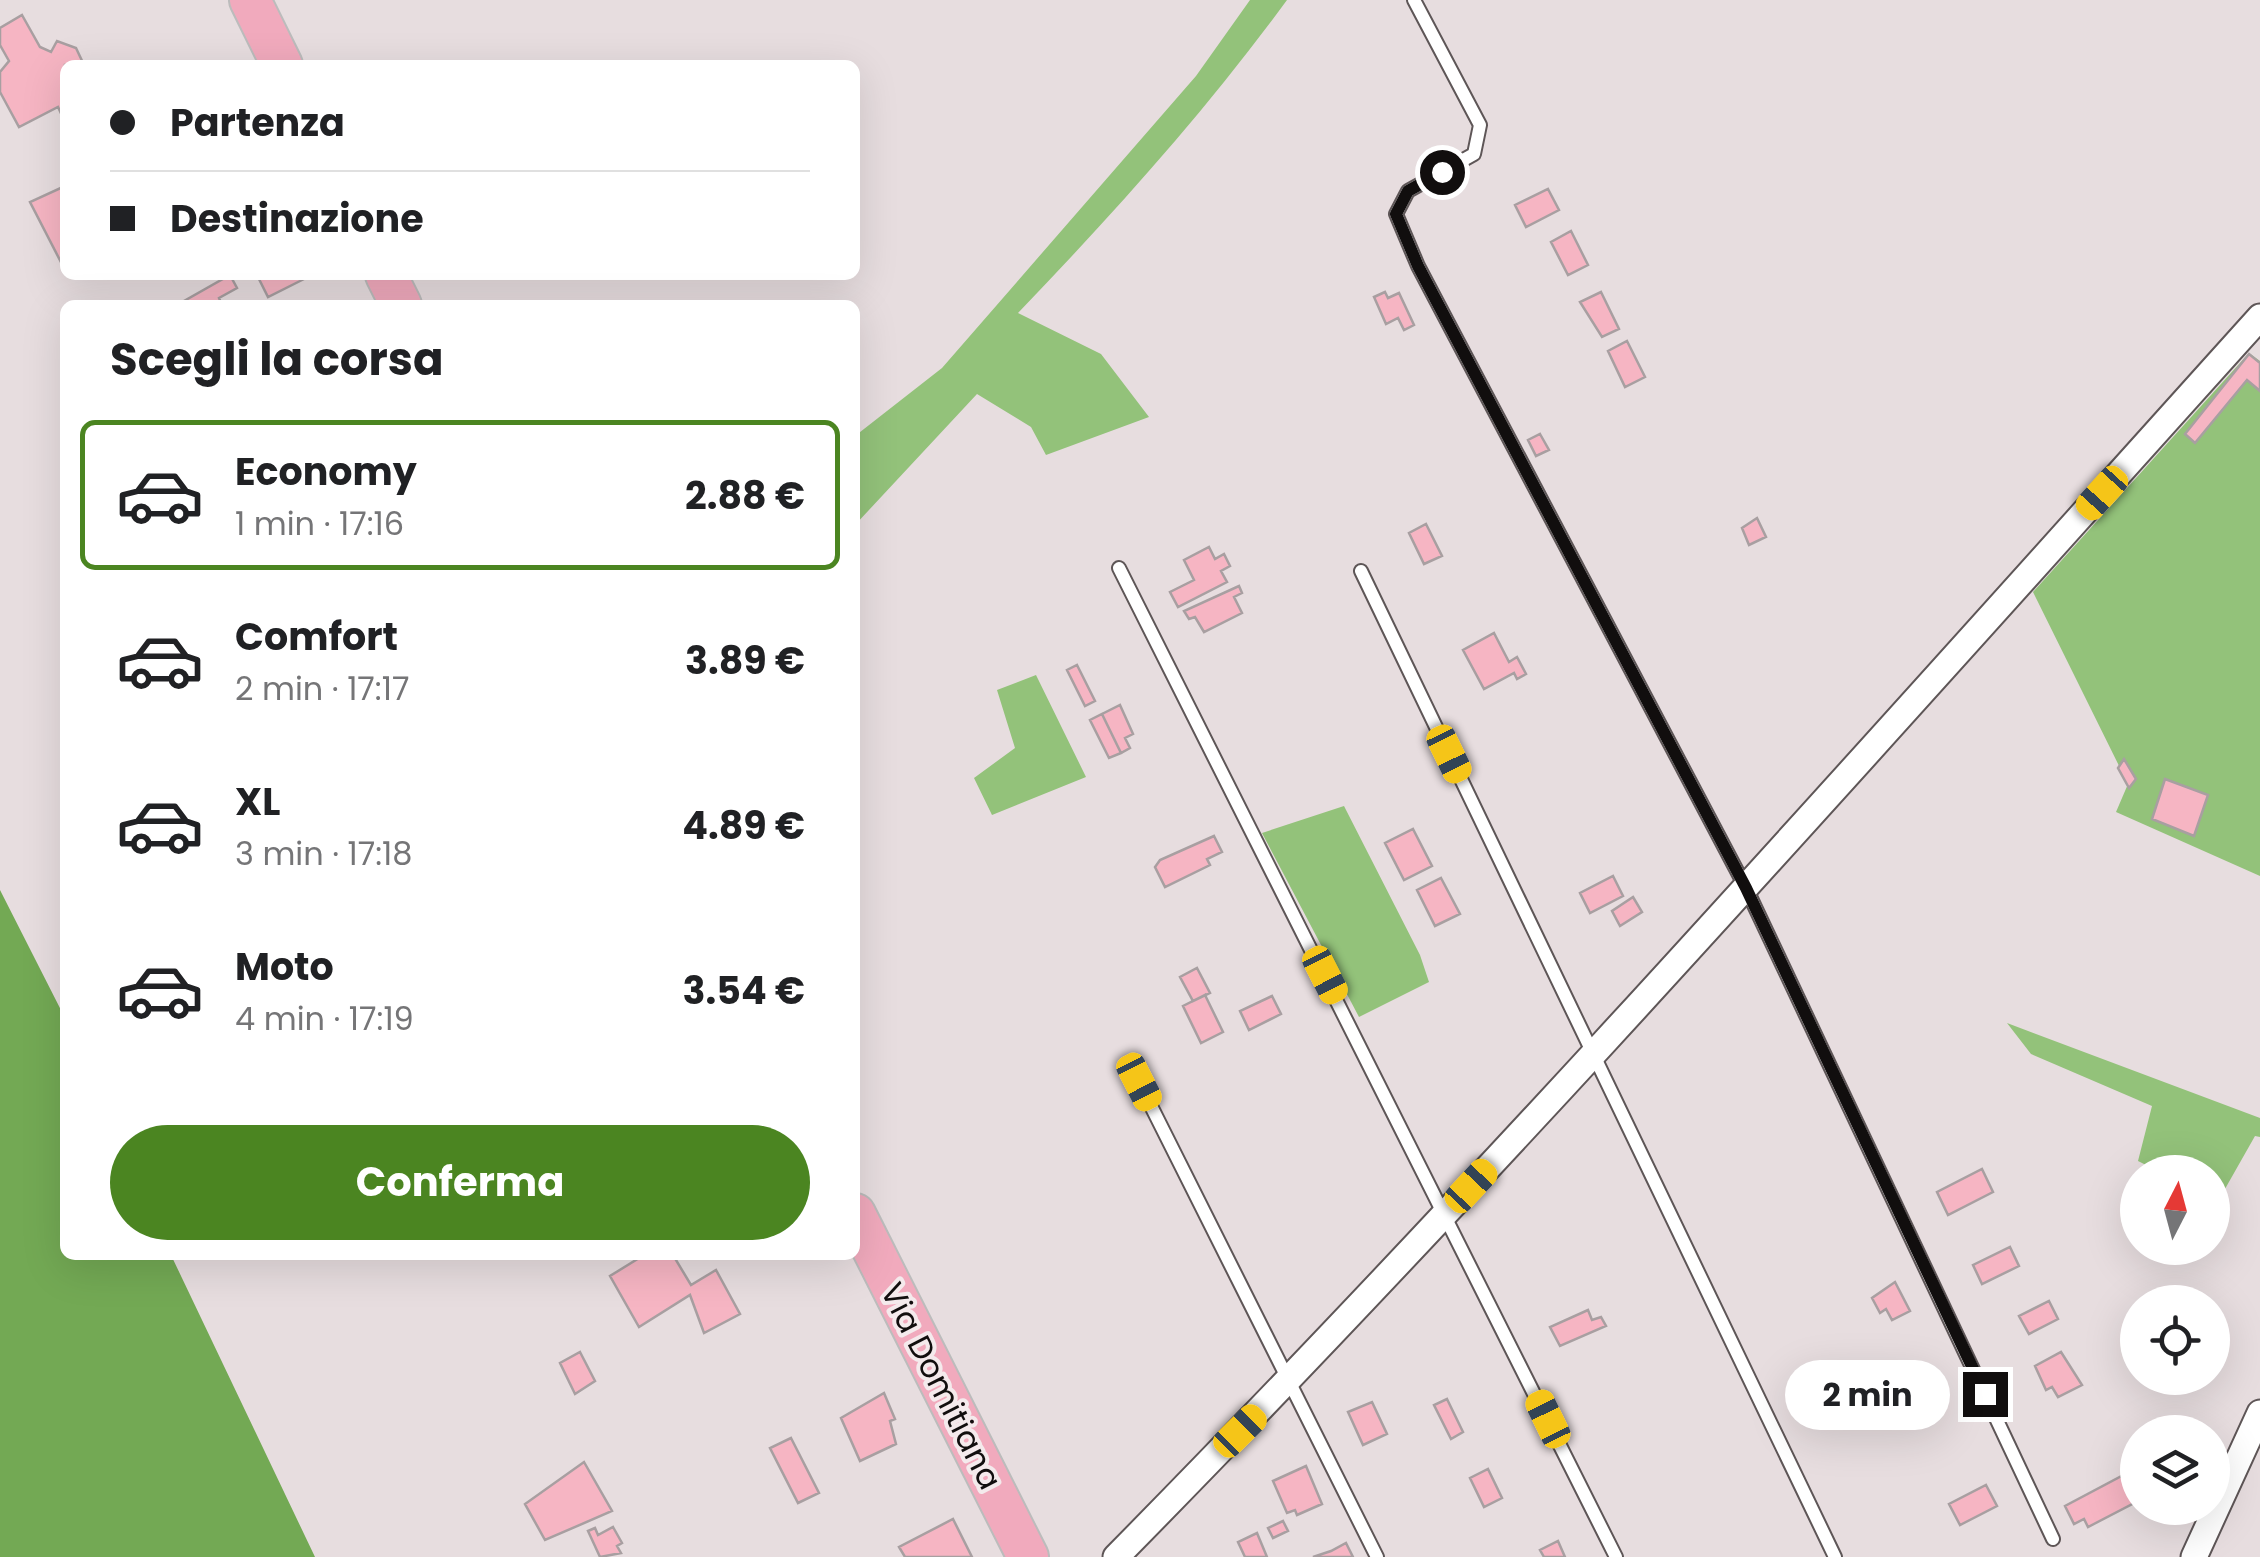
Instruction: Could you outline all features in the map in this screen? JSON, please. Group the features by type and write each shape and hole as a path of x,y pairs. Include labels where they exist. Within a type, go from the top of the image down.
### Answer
{"main road":[{"path":"250,0 280,60"},
{"name":"Via Domitiana","path":"860,1224 1028,1557"}],"street":[{"path":"1116,1557 1289,1381 1746,888 2260,317"},
{"path":"2194,1557 2260,1413"}],"lane":[{"path":"1414,0 1480,125 1474,154 1408,191 1396,214 1418,266 1746,888 2053,1539"},
{"path":"1119,568 1616,1557"},
{"path":"1361,571 1835,1557"},
{"path":"1139,1082 1377,1557"}],"shaded area":[{"path":"1250,0 1287,0 1158,161 1018,313 1101,354 1149,417 1046,455 1031,427 977,394 860,520 860,432 942,368 1196,76"},
{"path":"2249,353 2260,361 2260,876 2116,812 2128,784 2033,592"},
{"path":"1036,675 1086,777 992,815 974,778 1015,748 997,690"},
{"path":"1344,806 1420,955 1429,982 1359,1017 1262,833"},
{"path":"0,890 60,1008 60,1260 173,1260 315,1557 0,1557"},
{"path":"2007,1023 2260,1118 2260,1137 2255,1136 2230,1180 2230,1155 2140,1155 2152,1106 2031,1054"}],"building":[{"path":"22,15 40,47 51,52 57,41 76,48 82,60 60,60 60,111 58,107 19,127 0,92 0,72 9,61 0,45 0,28"},
{"path":"60,188 60,260 30,202"},
{"path":"1548,189 1559,210 1526,227 1515,205"},
{"path":"1571,231 1588,265 1568,275 1551,242"},
{"path":"221,280 233,280 237,288 220,300 186,300"},
{"path":"260,280 302,280 268,297"},
{"path":"1385,292 1388,298 1399,293 1414,325 1404,330 1398,318 1386,324 1374,297"},
{"path":"1601,292 1619,329 1602,337 1580,302"},
{"path":"1627,341 1645,377 1625,387 1608,351"},
{"path":"2249,354 2260,363 2260,391 2247,380 2195,443 2185,434"},
{"path":"1540,434 1549,450 1536,456 1528,440"},
{"path":"1757,518 1766,537 1749,545 1742,528"},
{"path":"1426,524 1442,556 1424,564 1409,533"},
{"path":"1209,547 1215,559 1224,554 1230,566 1221,571 1227,582 1178,607 1170,592 1194,580 1184,560"},
{"path":"1239,586 1242,593 1234,597 1242,613 1204,632 1195,617 1189,619 1184,611"},
{"path":"1494,633 1509,662 1517,657 1526,674 1517,679 1514,673 1484,689 1463,650"},
{"path":"1077,665 1095,701 1085,706 1067,670"},
{"path":"1120,705 1133,734 1125,738 1130,748 1121,753 1102,714"},
{"path":"1102,714 1121,753 1109,758 1090,720"},
{"path":"2124,759 2136,779 2129,788 2118,768"},
{"path":"2165,779 2208,795 2194,836 2152,819"},
{"path":"1413,829 1432,866 1404,880 1385,843"},
{"path":"1214,836 1222,852 1207,859 1210,865 1165,887 1155,867 1160,860"},
{"path":"1613,876 1623,896 1590,913 1580,893"},
{"path":"1441,878 1460,914 1435,926 1417,890"},
{"path":"1633,897 1642,912 1620,926 1612,911"},
{"path":"1197,968 1210,993 1193,1001 1180,977"},
{"path":"1205,995 1223,1032 1201,1043 1183,1006"},
{"path":"1272,996 1281,1014 1249,1030 1240,1011"},
{"path":"1982,1169 1993,1192 1948,1215 1937,1192"},
{"path":"2010,1247 2019,1266 1982,1284 1973,1265"},
{"path":"636,1260 676,1260 691,1285 716,1270 740,1314 704,1333 690,1295 639,1327 610,1276"},
{"path":"1895,1282 1910,1311 1892,1320 1886,1309 1880,1313 1872,1298"},
{"path":"2049,1301 2058,1319 2029,1334 2019,1316"},
{"path":"1588,1310 1592,1320 1601,1317 1606,1326 1560,1346 1550,1327"},
{"path":"580,1352 595,1381 575,1394 560,1363"},
{"path":"2061,1352 2082,1385 2058,1397 2052,1387 2046,1390 2035,1366"},
{"path":"884,1393 895,1419 890,1421 896,1444 860,1461 841,1418"},
{"path":"1447,1399 1463,1432 1451,1439 1434,1405"},
{"path":"1372,1402 1387,1434 1363,1445 1348,1412"},
{"path":"791,1438 819,1493 798,1503 770,1448"},
{"path":"584,1462 612,1511 545,1540 525,1504"},
{"path":"1306,1466 1322,1504 1297,1515 1295,1510 1287,1513 1273,1481"},
{"path":"1488,1469 1502,1498 1484,1507 1470,1478"},
{"path":"2120,1477 2120,1510 2088,1527 2084,1519 2074,1524 2065,1506"},
{"path":"1986,1485 1997,1506 1960,1525 1949,1504"},
{"path":"953,1519 972,1557 905,1557 899,1547"},
{"path":"1283,1521 1288,1531 1273,1538 1268,1528"},
{"path":"613,1527 622,1543 617,1546 621,1553 600,1557 588,1531 595,1528 598,1535"},
{"path":"1257,1533 1267,1557 1245,1557 1238,1542"},
{"path":"1558,1541 1565,1557 1544,1557 1540,1550"},
{"path":"1346,1543 1353,1557 1313,1557 1331,1551"}],"route":[{"path":"1442,172 1408,191 1396,214 1418,266 1746,888 1985,1394"}]}
